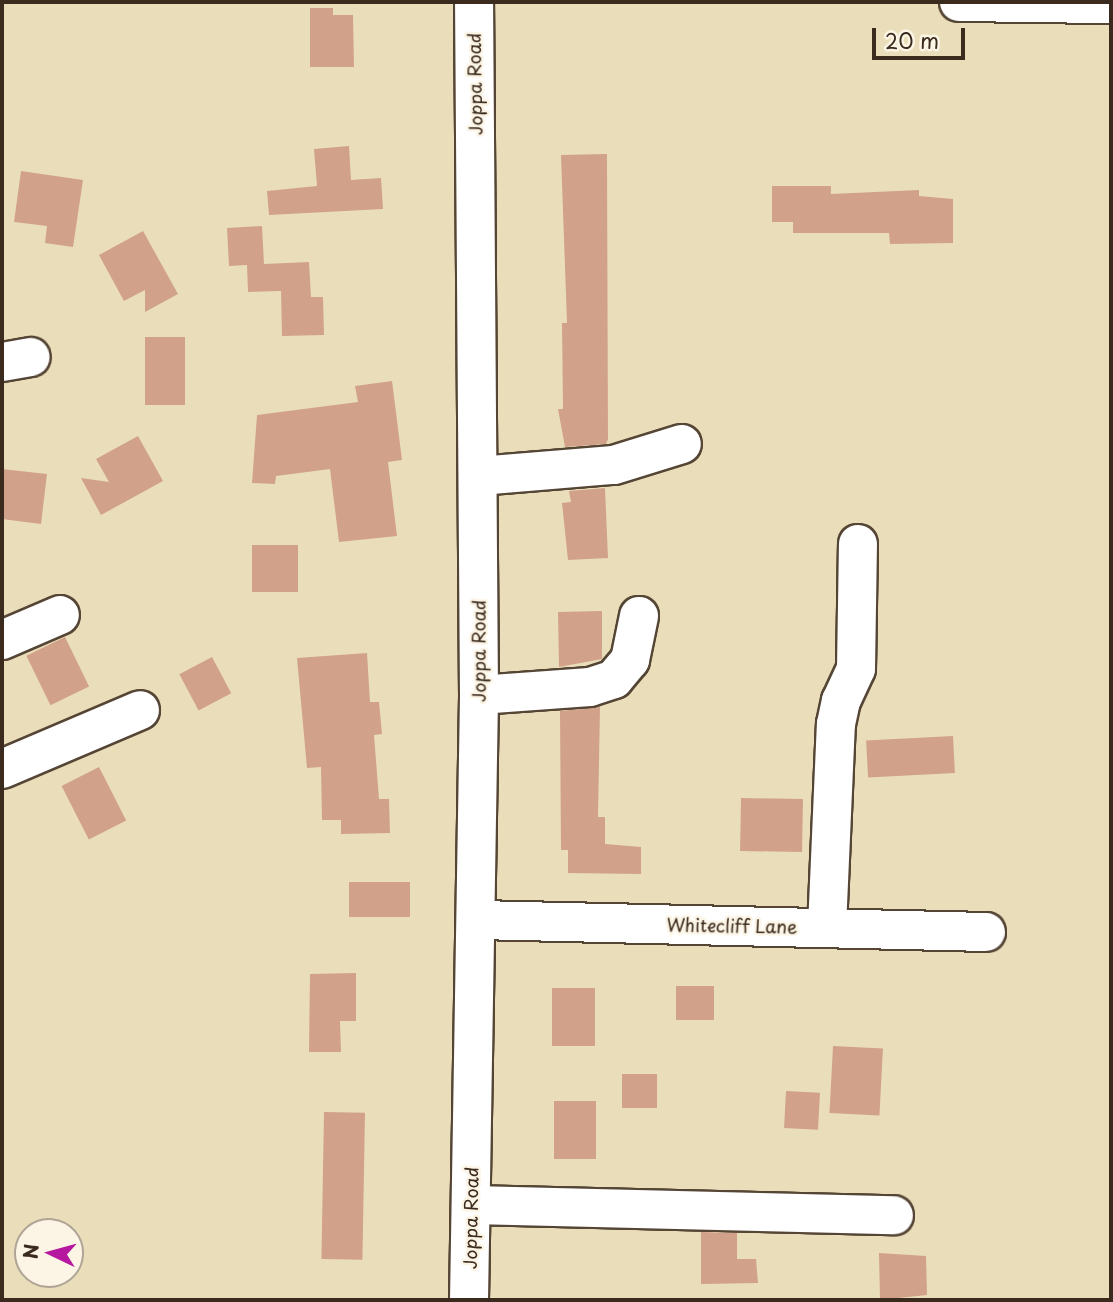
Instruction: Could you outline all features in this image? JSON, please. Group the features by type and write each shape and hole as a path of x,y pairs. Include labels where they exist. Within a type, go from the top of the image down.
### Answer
{"main road":[{"name":"Joppa Road","path":"469,1300 478,920 479,695 474,2"},
{"path":"959,2 1111,4"},
{"path":"479,477 603,466 682,444"},
{"path":"827,928 836,724 841,701 856,669 858,544"},
{"path":"2,640 60,615"},
{"path":"479,695 590,687 614,679 630,660 639,616"},
{"path":"2,769 140,710"},
{"name":"Whitecliff Lane","path":"478,920 986,932"},
{"path":"471,1205 894,1215"}],"building":[{"path":"310,8 333,8 333,15 353,15 354,67 310,67"},
{"path":"349,146 351,180 381,178 383,209 269,215 267,191 317,186 314,149"},
{"path":"607,154 608,439 606,444 565,447 558,409 563,409 562,323 567,323 561,155"},
{"path":"21,171 83,180 73,247 45,243 47,226 14,222"},
{"path":"772,186 831,186 831,194 919,190 919,196 953,199 953,243 890,244 889,233 793,233 793,222 772,222"},
{"path":"262,226 264,264 309,262 311,297 323,297 324,335 282,336 281,291 248,292 247,265 229,266 227,228"},
{"path":"143,231 178,294 145,312 145,290 124,301 99,255"},
{"path":"145,337 185,337 185,405 145,405"},
{"path":"392,381 402,460 388,462 397,536 339,542 330,469 276,476 275,484 252,483 257,415 358,402 355,386"},
{"path":"138,436 163,481 101,515 81,478 109,482 96,459"},
{"path":"2,469 47,474 41,524 2,519"},
{"path":"605,488 608,558 568,560 562,503 571,502 569,491"},
{"path":"252,545 298,545 298,592 252,592"},
{"path":"602,611 602,659 559,667 558,612"},
{"path":"65,637 89,686 50,705 26,656"},
{"path":"367,653 370,702 379,702 382,734 374,735 379,799 389,799 390,833 341,834 341,820 322,820 321,767 307,768 297,658"},
{"path":"212,657 231,693 199,711 179,674"},
{"path":"600,707 598,817 605,817 605,844 641,847 641,874 568,873 568,850 561,850 560,711"},
{"path":"953,736 955,773 868,778 866,741"},
{"path":"99,767 126,820 89,840 62,786"},
{"path":"741,798 803,799 802,852 740,851"},
{"path":"349,882 410,882 410,917 349,917"},
{"path":"356,973 356,1021 340,1021 341,1052 309,1052 310,974"},
{"path":"676,986 714,986 714,1020 676,1020"},
{"path":"552,988 595,988 595,1046 552,1046"},
{"path":"833,1046 883,1049 879,1116 829,1113"},
{"path":"622,1074 657,1074 657,1108 622,1108"},
{"path":"786,1091 820,1093 818,1130 784,1128"},
{"path":"554,1101 596,1101 596,1159 554,1159"},
{"path":"324,1112 365,1113 362,1260 321,1259"},
{"path":"701,1232 737,1233 737,1259 756,1259 758,1283 701,1284"},
{"path":"879,1253 926,1256 927,1295 880,1300"}]}
